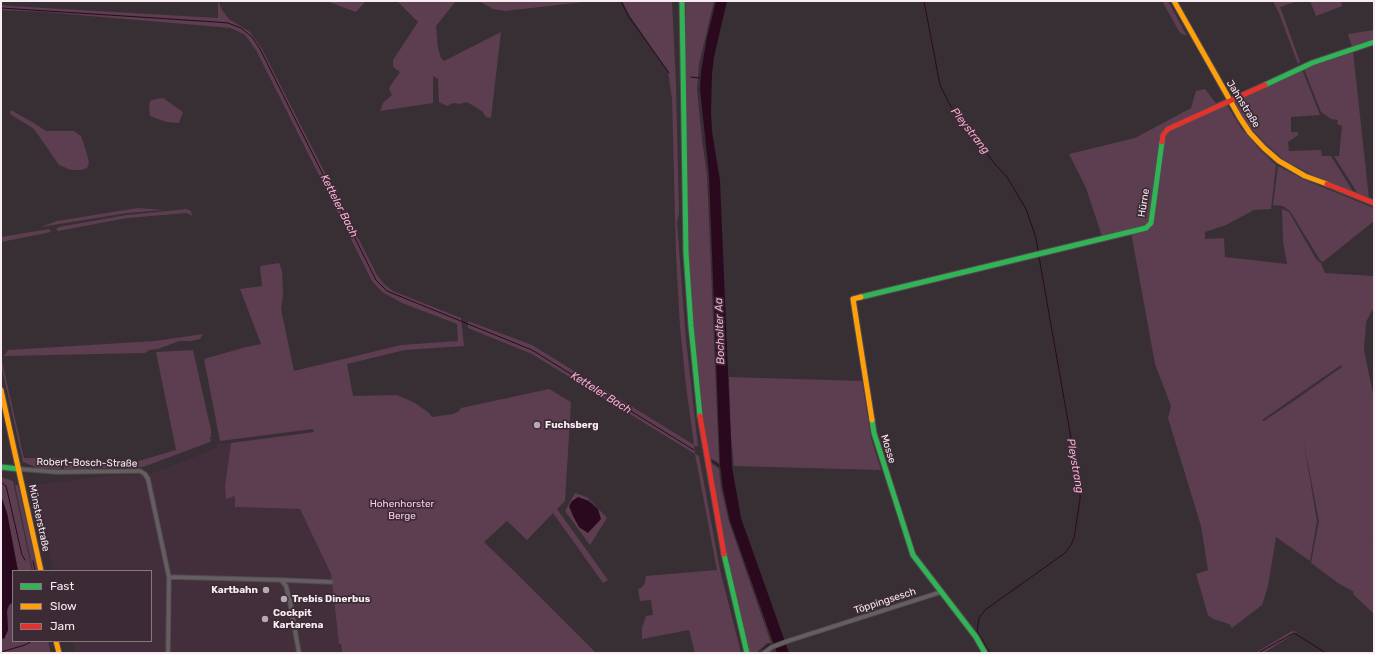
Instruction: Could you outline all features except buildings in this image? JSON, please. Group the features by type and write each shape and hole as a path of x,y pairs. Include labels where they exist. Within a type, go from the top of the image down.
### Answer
{"main road":[{"path":"679,1 682,222 688,327 696,408 722,562 744,653"},
{"path":"682,1 686,253 691,326 698,393 712,495 723,554 747,653"},
{"name":"Jahnstraße","path":"1174,1 1230,102 1250,133 1264,148 1279,161 1305,176 1374,203"},
{"name":"Hürne","path":"853,299 1146,228 1151,223 1163,135 1168,129 1230,102 1312,63 1374,42"},
{"name":"Mosse","path":"853,299 874,433 913,555 941,592"},
{"name":"Münsterstraße","path":"1,390 41,570"},
{"path":"1,467 19,469"},
{"path":"941,592 976,637 985,653"},
{"path":"56,642 59,653"}],"street":[{"name":"Robert-Bosch-Straße","path":"19,469 56,472 140,471 145,474 148,479 169,577 168,653"},
{"path":"169,577 331,582"},
{"path":"281,580 286,586 290,602 299,653"},
{"name":"Töppingsesch","path":"764,653 772,647 788,641 941,592"}],"shaded area":[{"path":"231,443 225,485 235,495 235,507 300,509 331,574 340,653 75,653 73,642 152,642 152,570 54,570 35,485 106,476 151,474 215,449 218,444"}],"green space":[{"name":"Hohenhorster Berge","path":"218,1 222,10 229,19 250,32 262,49 377,275 384,284 393,291 461,318 464,346 405,350 347,364 353,396 397,395 415,403 432,417 453,414 461,408 549,389 571,402 565,501 557,509 608,580 603,583 553,513 527,540 507,521 484,542 596,653 342,653 341,644 339,644 331,574 300,509 235,507 235,496 226,499 225,485 231,443 314,432 313,429 220,441 204,359 261,344 240,289 262,286 260,266 279,263 282,271 283,295 281,309 294,371 401,345 458,341 457,324 402,303 382,292 372,281 256,50 245,35 231,28 44,12 1,10 1,5 218,18"},
{"path":"326,1 366,1 356,12"},
{"path":"397,1 456,1 436,26 438,49 441,58 444,61 501,32 491,118 486,117 482,111 467,102 460,104 453,103 447,106 439,102 438,79 433,76 433,103 380,111 383,103 392,95 389,88 400,72 393,67 393,60 418,22"},
{"path":"479,1 593,1 505,11 493,9"},
{"path":"622,1 672,1 676,84 679,213 677,222 686,340 698,446 694,446 695,454 532,354 468,328 468,321 532,345 694,445 680,327 676,256 672,99 668,71 630,16"},
{"path":"686,1 714,1 699,64 697,89 707,174 719,463 710,458 707,446 695,345 689,262 686,157"},
{"path":"1162,1 1168,1 1187,36 1180,33"},
{"path":"1273,1 1298,1 1280,7 1300,62 1298,64 1279,13"},
{"path":"1310,1 1341,1 1342,6 1316,16"},
{"path":"1374,30 1374,40 1352,47 1348,34"},
{"path":"1353,51 1369,199 1358,194 1334,156 1339,156 1342,126 1337,124 1338,120 1331,119 1321,112 1304,69 1313,64"},
{"path":"1302,69 1320,115 1291,117 1291,132 1298,132 1298,135 1288,142 1289,151 1321,150 1322,156 1331,156 1354,193 1314,176 1284,160 1248,125 1232,103"},
{"path":"1205,89 1218,106 1162,134 1149,222 1146,226 1102,236 1086,188 1069,154 1135,138 1191,108 1196,91"},
{"path":"163,98 183,112 179,123 166,122 150,116 150,101"},
{"path":"1227,105 1241,128 1261,151 1276,165 1271,209 1254,210 1226,225 1205,232 1205,239 1224,238 1225,257 1287,264 1283,241 1282,209 1289,212 1316,259 1321,263 1325,273 1374,276 1374,307 1366,322 1364,350 1374,399 1374,540 1372,542 1374,543 1374,614 1353,594 1354,592 1338,583 1311,563 1319,521 1303,438 1317,521 1310,561 1276,537 1268,586 1262,605 1232,628 1229,624 1213,619 1208,615 1196,574 1208,570 1201,526 1168,418 1171,406 1155,364 1131,232 1152,223 1165,135 1169,129","holes":["1341,365 1342,367 1264,421 1262,420"]},
{"path":"11,110 46,131 74,131 81,136 89,163 87,168 82,170 71,170 59,165 34,129 10,114"},
{"path":"1278,166 1305,180 1374,208 1374,221 1323,262 1320,260 1290,211 1283,206 1273,205"},
{"path":"138,208 164,210 127,213 41,227 57,221"},
{"path":"187,209 191,211 192,216 187,213 127,218 58,231 56,229 59,227 127,215"},
{"path":"49,229 51,232 1,242 1,237"},
{"path":"203,334 200,339 179,341 158,349 149,350 145,353 4,356 8,350 155,341"},
{"path":"193,350 211,430 211,437 209,438 211,440 210,442 143,467 64,469 64,464 135,462 176,450 156,352"},
{"path":"1,357 24,458 61,458 61,468 38,468 23,462 1,364"},
{"path":"729,377 862,381 871,438 881,470 734,466 731,436"},
{"path":"695,454 699,456 720,570 741,653 695,653 689,630 642,639 642,628 646,616 653,615 651,600 640,601 638,589 645,583 646,576 717,570"},
{"path":"710,462 719,469 721,488 729,522 771,643 767,643 756,653 749,653 723,541"},
{"path":"1,477 13,481 32,570 18,570 7,513 1,496"},
{"path":"15,485 18,485 38,570 33,570"},
{"path":"575,493 587,497 607,518 590,545 565,511"},
{"path":"12,602 12,642 48,642 51,653 1,653 1,637 4,639 8,630 7,611"},
{"path":"1292,631 1297,632 1264,653 1255,653"}],"water":[{"name":"Bocholter Aa","path":"716,1 727,1 714,57 711,112 712,131 720,181 732,467 741,518 789,653 777,653 771,637 730,521 723,489 720,464 709,174 700,89 701,72 707,37"},
{"path":"1,496 7,513 18,570 12,570 12,603 8,606 8,630 4,639 1,637"},
{"path":"578,497 589,501 598,509 601,519 588,533 579,527 569,506 572,501"}],"waterway":[{"path":"621,1 629,17 669,73"},
{"name":"Pleystrang","path":"924,1 940,85 950,105 994,163 1007,177 1026,209 1036,238 1038,251"},
{"name":"Ketteler Bach","path":"1,8 216,22 228,23 241,28 252,37 260,49 376,280 387,291 532,350 694,450"},
{"path":"691,77 700,78"},
{"name":"Pleystrang","path":"990,653 977,631 979,618 985,610 1065,553 1074,538 1080,500 1080,489 1039,257"},
{"path":"712,461 721,467"},
{"path":"1,482 6,486 22,555 25,560"},
{"path":"33,561 35,570"},
{"path":"1258,653 1294,633 1326,653"},
{"path":"1,652 30,642"},
{"path":"763,649 770,644"}],"traffic: fast":[{"path":"682,1 686,253 691,326 700,416"},
{"path":"1265,85 1312,63 1374,42"},
{"path":"861,297 1146,228 1151,223 1162,142"},
{"path":"872,420 874,433 913,555 976,637 985,653"},
{"path":"1,467 19,469"},
{"path":"724,554 747,653"}],"traffic: slow":[{"path":"1174,1 1250,133 1279,161 1305,176 1327,184"},
{"path":"861,297 853,299 872,420"},
{"path":"1,390 41,570"},
{"path":"56,642 59,653"}],"traffic: jam":[{"path":"1162,142 1163,135 1168,129 1265,85"},
{"path":"1327,184 1374,203"},
{"path":"700,416 724,554"}],"place":[{"name":"Fuchsberg","path":"537,425"},
{"name":"Kartbahn","path":"266,590"},
{"name":"Trebis Dinerbus","path":"284,599"},
{"name":"Cockpit Kartarena","path":"265,619"}]}
